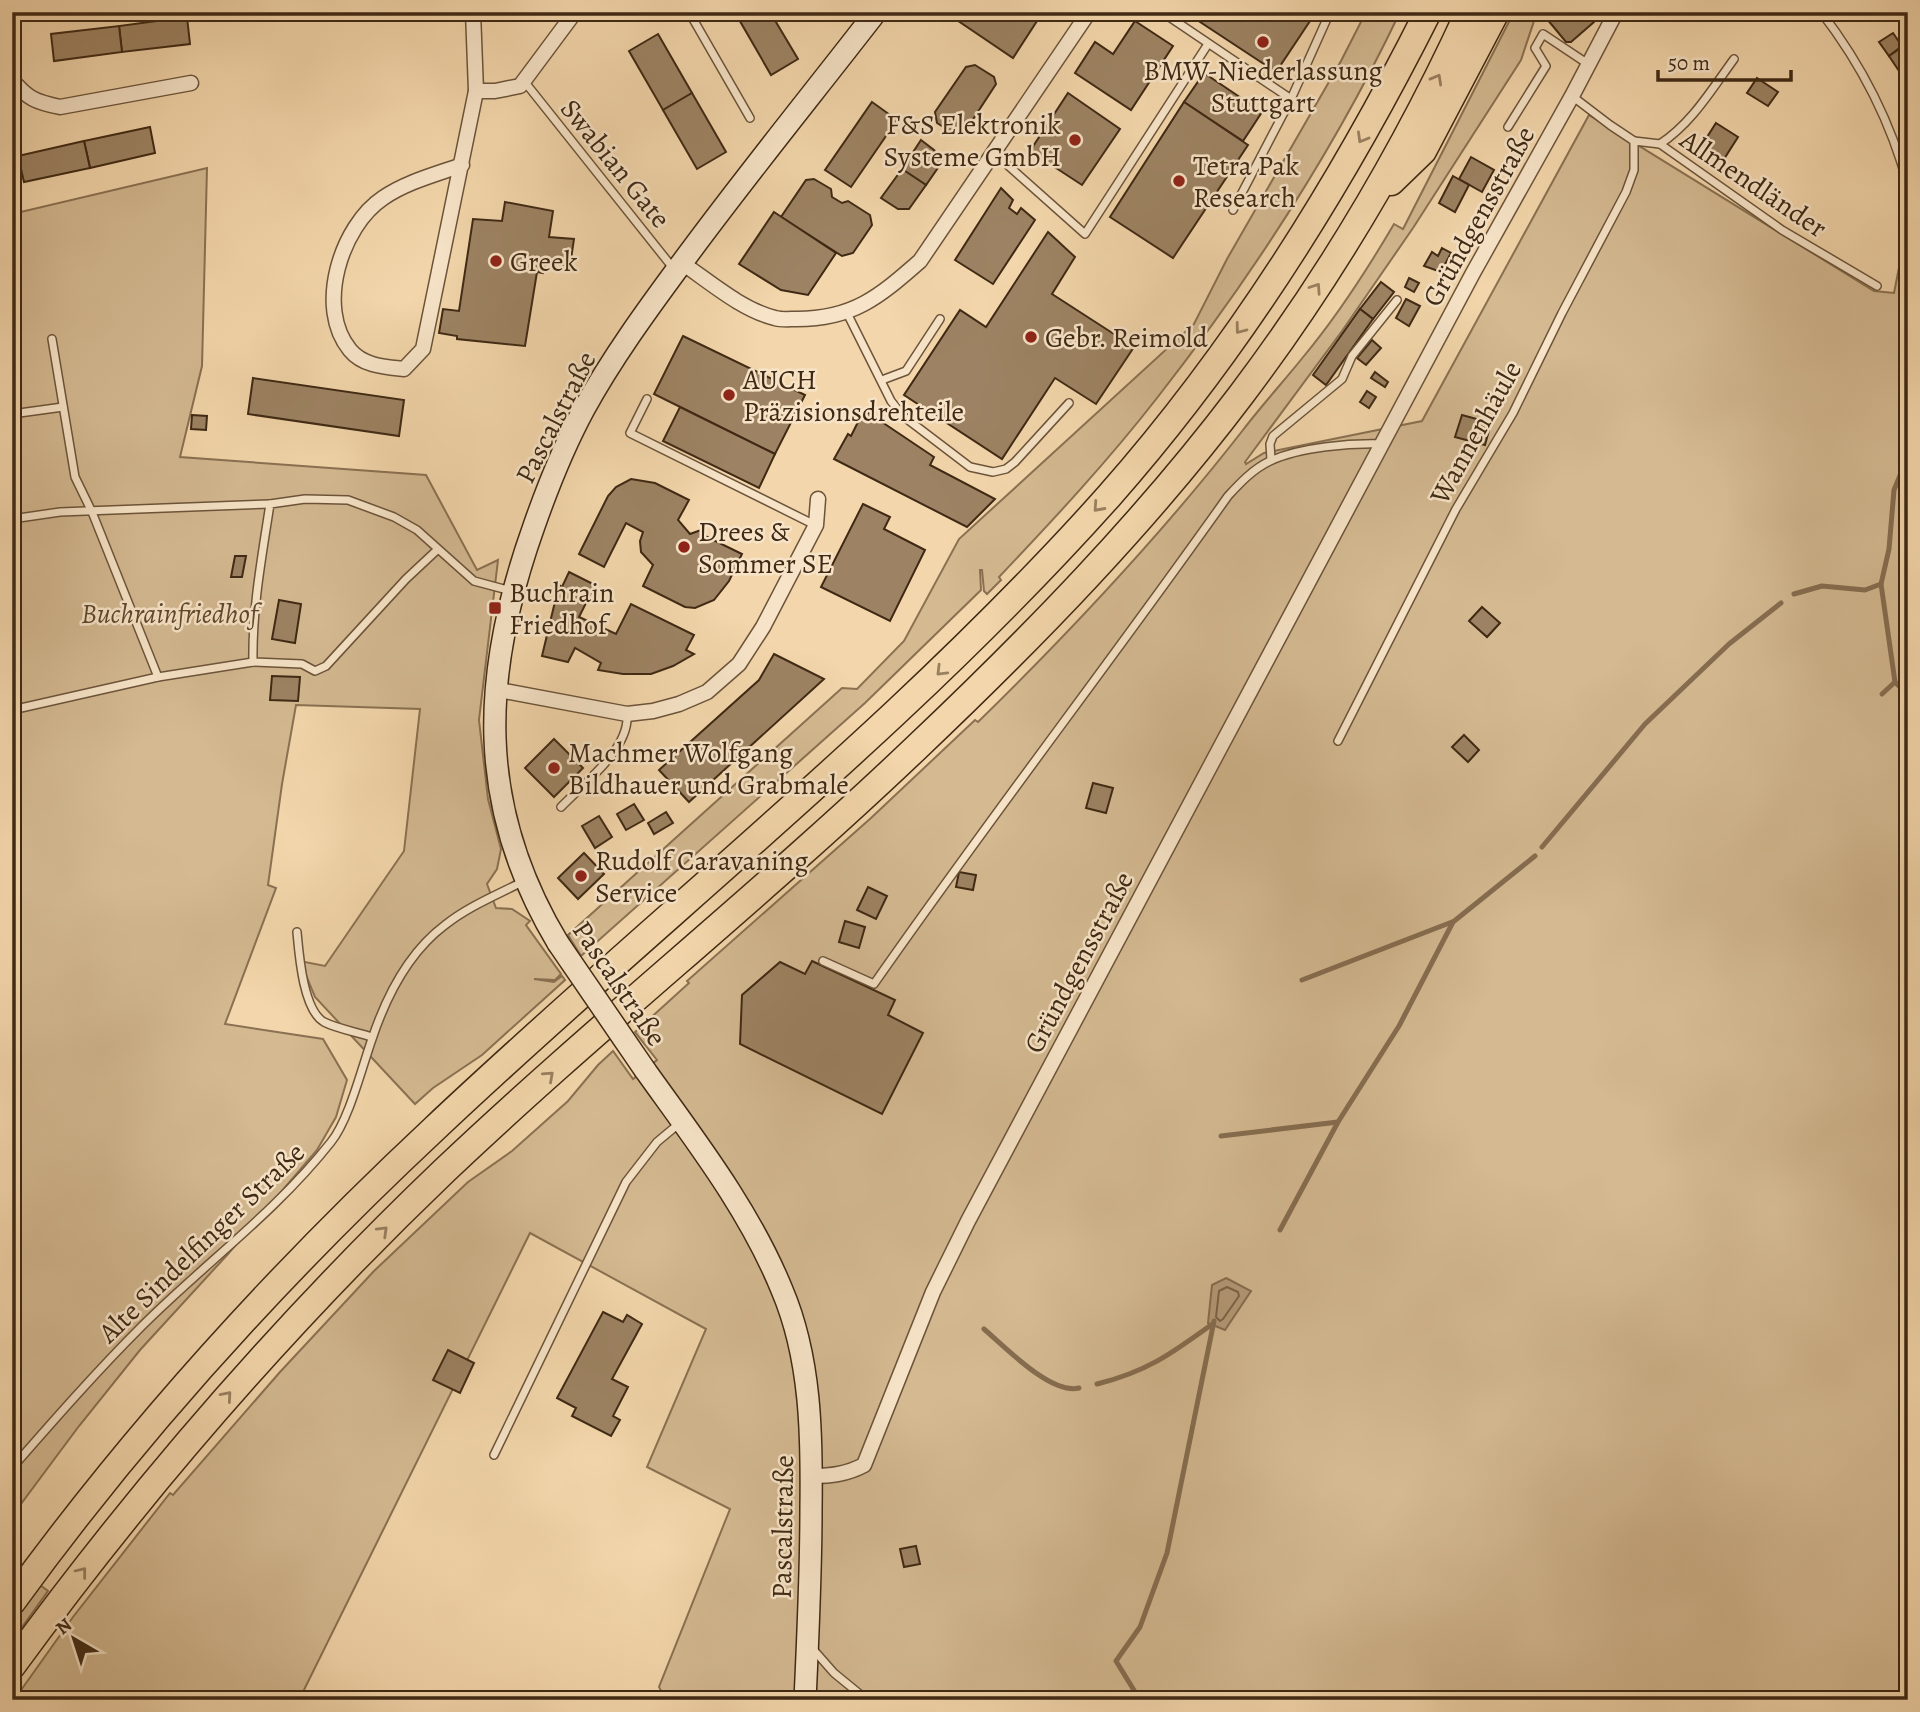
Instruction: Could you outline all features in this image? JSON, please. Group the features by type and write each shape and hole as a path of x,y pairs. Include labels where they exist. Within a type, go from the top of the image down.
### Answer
{"highway":[{"path":"12,1602 72,1523 209,1359 334,1225 498,1069 758,839 928,683 1023,589 1112,491 1183,404 1263,298 1335,186 1428,12"},
{"path":"12,1666 124,1517 187,1442 258,1361 380,1233 520,1102 773,879 914,750 1051,615 1118,543 1241,396 1322,279 1369,203 1444,68 1469,12"},
{"path":"1369,203 1423,151 1496,12"},
{"path":"12,1572 33,1547 72,1523"}],"street":[{"path":"463,164 382,198 357,225 343,254 332,291 334,322 350,351 377,367 404,369 423,349 463,164 476,90 473,12"},
{"path":"476,90 495,91 520,86 575,12"},
{"name":"Pascalstraße","path":"805,1700 812,1476 810,1416 800,1346 783,1292 746,1215 537,910 509,837 500,797 495,755 494,689 513,592 546,493 585,407 628,337 716,216 876,12"},
{"path":"679,267 739,302 775,318 818,319 847,313 889,288 920,261 1089,12"},
{"name":"Gründgensstraße","path":"812,1476 850,1473 864,1465 933,1292 968,1222 1473,273 1616,12"},
{"path":"12,80 25,95 40,103 60,107 191,83"},
{"path":"494,689 627,714 653,712 707,692 739,664 782,604 816,525 818,499"}],"lane":[{"path":"689,12 750,118"},
{"path":"1163,12 1291,99"},
{"path":"1233,210 1291,99 1330,12"},
{"path":"1821,12 1874,93 1892,133 1907,182"},
{"path":"1508,127 1546,66 1535,48 1543,34 1589,64"},
{"path":"993,153 1084,234 1208,44"},
{"path":"1660,144 1689,120 1734,59"},
{"name":"Swabian Gate","path":"524,81 679,267"},
{"name":"Allmendländer","path":"1572,96 1634,141 1660,144 1782,230 1877,286"},
{"name":"Wannenhäule","path":"1338,741 1456,509 1513,413 1626,192 1634,170 1634,141"},
{"path":"1271,460 1270,444 1273,436 1342,379 1352,356 1397,299"},
{"path":"847,313 891,401 903,416 963,463 982,471 1006,469 1015,462 1069,403"},
{"path":"882,380 906,371 940,318"},
{"path":"52,339 75,477 92,512 158,677"},
{"path":"647,399 630,433 816,525"},
{"path":"12,414 63,407"},
{"path":"823,961 874,984 932,900 1136,626 1228,496 1256,469 1271,460 1327,446 1384,444"},
{"path":"12,519 60,512 270,504 305,499 348,500 394,517 417,530 474,581 513,592"},
{"path":"253,662 259,572 270,504"},
{"path":"12,710 158,677 253,662 302,664 315,671 326,666 406,579 437,550"},
{"path":"561,807 617,750 628,726 627,714"},
{"name":"Alte Sindelfinger Straße","path":"12,1468 60,1412 141,1326 298,1182 333,1140 344,1119 372,1037 403,973 426,941 446,924 480,903 524,881"},
{"path":"297,932 300,961 310,1002 322,1021 372,1037"},
{"path":"494,1455 626,1182 657,1142 682,1122"},
{"path":"808,1643 834,1673 867,1700"}],"green space":[{"path":"1366,12 1400,12 1348,113 1258,260 1191,353 1119,444 999,577 1001,580 987,594 980,570 981,590 865,703 581,956 568,935 842,688 857,689 904,641 959,539 1194,324 1227,259 1341,61"},
{"path":"1514,12 1537,12 1521,60 1413,228 1342,331 1245,462 1246,464 1264,453 1422,421 1589,115 1874,291 1894,293 1908,222 1908,1700 666,1700 659,1687 730,1509 647,1467 706,1329 530,1233 299,1700 14,1700 73,1617 170,1493 173,1495 280,1372 374,1271 468,1182 512,1151 568,1101 613,1051 633,1079 657,1060 635,1032 689,983 687,981 871,818 975,720 978,722 1082,617 1148,544 1317,340 1352,292 1394,224 1403,229"},
{"name":"Buchrainfriedhof","path":"207,168 202,366 180,457 426,475 477,570 498,560 479,720 488,799 501,849 497,869 487,884 496,908 512,909 530,921 526,925 561,974 555,980 534,979 554,982 562,976 565,980 482,1055 433,1088 415,1104 315,997 300,961 325,966 404,851 420,709 296,705 268,885 276,888 225,1024 323,1039 347,1080 336,1117 317,1150 228,1254 140,1350 12,1516 12,214"},
{"path":"40,1585 48,1591 12,1641 12,1623"}],"water":[{"path":"1226,1278 1251,1291 1225,1330 1208,1323 1212,1285"}],"building":[{"path":"744,12 770,12 798,59 771,75 737,16"},
{"path":"945,12 1025,12 1037,21 1013,58"},
{"name":"BMW-Niederlassung Stuttgart","path":"1185,12 1316,12 1276,72"},
{"path":"1555,12 1595,12 1594,22 1571,42 1566,42 1547,19"},
{"path":"187,17 190,44 122,52 119,26"},
{"path":"1135,21 1173,46 1131,110 1075,73 1095,42 1113,54"},
{"path":"119,26 122,52 54,61 51,34"},
{"path":"1893,33 1902,46 1889,56 1879,42"},
{"path":"658,34 692,93 663,110 629,51"},
{"path":"1908,43 1908,74 1903,77 1889,56"},
{"path":"975,65 994,77 996,84 964,133 956,135 937,123 935,112 966,67"},
{"path":"1204,73 1262,112 1243,141 1184,102"},
{"path":"1757,78 1778,92 1768,106 1747,93"},
{"path":"692,93 726,152 697,169 663,110"},
{"name":"F&S Elektronik Systeme GmbH","path":"1068,93 1120,129 1082,185 1030,151"},
{"path":"872,102 897,120 851,187 825,170"},
{"name":"Tetra Pak Research","path":"1184,102 1248,145 1173,258 1110,217"},
{"path":"1716,123 1738,137 1724,159 1702,145"},
{"path":"150,127 155,153 90,168 84,141"},
{"path":"921,140 934,150 942,162 926,185 902,169"},
{"path":"84,141 90,168 24,182 18,156"},
{"path":"1471,157 1494,170 1482,192 1459,179"},
{"path":"902,169 926,185 909,209 898,209 881,198"},
{"path":"1453,176 1469,185 1455,212 1439,203"},
{"path":"814,179 831,189 832,197 842,203 848,201 870,215 872,225 853,253 842,256 781,217 806,180"},
{"path":"1001,188 1013,200 1009,208 1017,214 1021,208 1035,220 993,284 955,260"},
{"path":"505,202 553,211 549,237 574,239 570,266 545,262 543,273 537,272 525,346 457,339 457,336 439,333 443,309 459,311 473,219 502,221"},
{"path":"774,212 836,253 808,295 781,290 739,264"},
{"name":"Gebr. Reimold","path":"1048,232 1075,257 1052,294 1134,347 1096,404 1055,378 1002,459 904,395 960,310 986,327"},
{"path":"1442,248 1451,253 1441,272 1424,266 1432,252 1438,256"},
{"path":"1409,278 1419,283 1414,292 1405,287"},
{"path":"1381,282 1394,292 1373,319 1360,309"},
{"path":"1406,299 1420,306 1409,326 1396,318"},
{"path":"1360,309 1373,319 1326,385 1313,375"},
{"name":"AUCH Präzisionsdrehteile","path":"683,336 805,395 775,454 654,394"},
{"path":"1372,340 1381,348 1366,365 1357,358"},
{"path":"1375,372 1388,382 1385,387 1371,378"},
{"path":"253,378 404,400 399,436 248,414"},
{"path":"1367,391 1376,397 1369,408 1360,402"},
{"path":"680,407 775,454 759,488 663,441"},
{"name":"Drees & Sommer SE","path":"864,410 934,457 930,465 995,499 967,527 834,459 848,434 851,436"},
{"path":"192,415 207,416 206,430 191,429"},
{"path":"1462,415 1491,423 1485,445 1455,437"},
{"name":"Drees & Sommer SE","path":"631,479 655,483 689,500 678,520 690,534 701,530 703,535 742,554 729,581 714,600 695,608 685,607 643,586 653,565 641,552 643,532 626,523 604,567 579,554 608,496 616,487"},
{"name":"Drees & Sommer SE","path":"863,504 890,517 884,529 925,550 890,621 821,587"},
{"path":"235,556 246,556 242,577 231,577"},
{"name":"Drees & Sommer SE","path":"569,572 595,585 579,617 616,634 631,604 694,635 686,650 694,654 651,674 623,674 598,670 601,663 575,648 568,662 542,656 559,585 562,587"},
{"path":"279,600 301,604 295,643 272,639"},
{"path":"1482,607 1500,623 1487,637 1469,621"},
{"name":"Drees & Sommer SE","path":"774,654 824,679 689,802 659,770 759,680"},
{"path":"272,676 300,677 298,701 270,700"},
{"path":"1464,735 1479,750 1468,762 1452,747"},
{"name":"Machmer Wolfgang Bildhauer und Grabmale","path":"554,739 583,768 554,797 525,768"},
{"path":"1093,783 1113,788 1106,813 1086,808"},
{"path":"634,804 644,820 626,830 617,814"},
{"path":"666,812 673,823 654,834 648,823"},
{"path":"599,816 612,837 595,848 582,826"},
{"name":"Rudolf Caravaning Service","path":"584,853 604,874 578,899 558,878"},
{"path":"959,872 976,875 973,890 956,887"},
{"path":"868,887 887,896 876,919 857,910"},
{"path":"845,921 865,927 859,948 839,942"},
{"path":"812,961 895,1000 888,1015 923,1033 882,1114 740,1044 742,995 780,962 805,974"},
{"path":"603,1312 623,1322 627,1315 642,1324 612,1379 628,1387 613,1416 620,1420 611,1436 572,1416 576,1408 557,1398"},
{"path":"448,1350 474,1363 460,1393 433,1380"},
{"path":"916,1546 920,1564 904,1567 900,1549"}],"waterway":[{"path":"1908,447 1894,490 1889,549 1881,584 1895,682 1908,695"},
{"path":"1794,594 1822,586 1865,590 1881,584"},
{"path":"1542,847 1645,724 1729,644 1781,603"},
{"path":"1882,694 1895,682"},
{"path":"1280,1230 1338,1122 1399,1026 1453,922 1535,856"},
{"path":"1302,980 1452,922"},
{"path":"1221,1136 1338,1122"},
{"path":"1140,1700 1116,1661 1140,1627 1167,1553 1214,1321"},
{"path":"1097,1384 1130,1374 1157,1361 1211,1325"},
{"path":"984,1329 1042,1377 1068,1388 1079,1388"}],"place":[{"name":"BMW-Niederlassung Stuttgart","path":"1263,42"},
{"name":"F&S Elektronik Systeme GmbH","path":"1075,140"},
{"name":"Tetra Pak Research","path":"1179,181"},
{"name":"Greek","path":"496,261"},
{"name":"Gebr. Reimold","path":"1031,337"},
{"name":"AUCH Präzisionsdrehteile","path":"729,395"},
{"name":"Drees & Sommer SE","path":"684,547"},
{"name":"Buchrain Friedhof","path":"495,608"},
{"name":"Machmer Wolfgang Bildhauer und Grabmale","path":"554,768"},
{"name":"Rudolf Caravaning Service","path":"581,876"}]}
